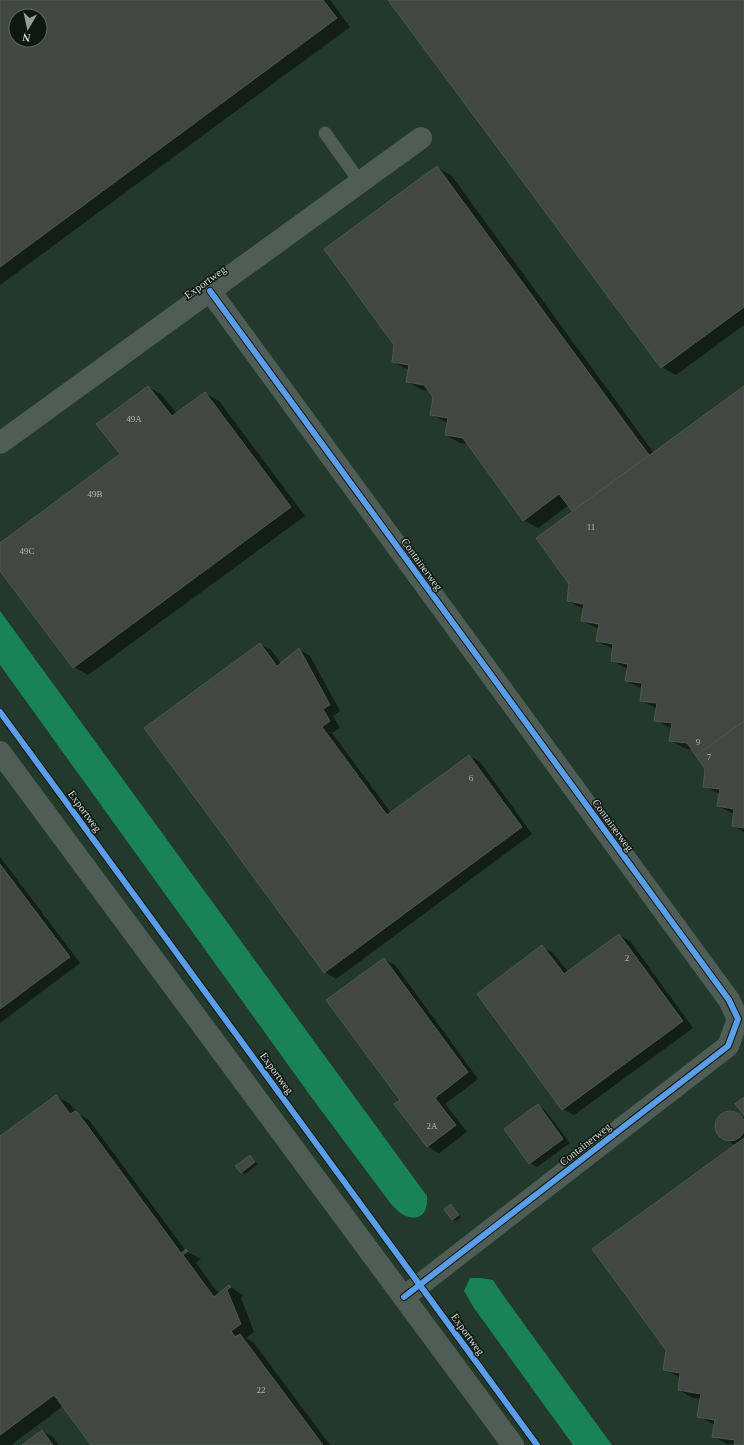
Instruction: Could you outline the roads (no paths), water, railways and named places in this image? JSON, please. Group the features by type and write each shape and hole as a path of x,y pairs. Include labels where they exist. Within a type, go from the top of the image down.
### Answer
{"street":[{"name":"Exportweg","path":"0,443 421,138"},
{"name":"Containerweg","path":"210,291 729,1000 738,1019 728,1046 404,1297"},
{"path":"0,752 513,1445"}],"lane":[{"path":"325,133 360,182"}]}
